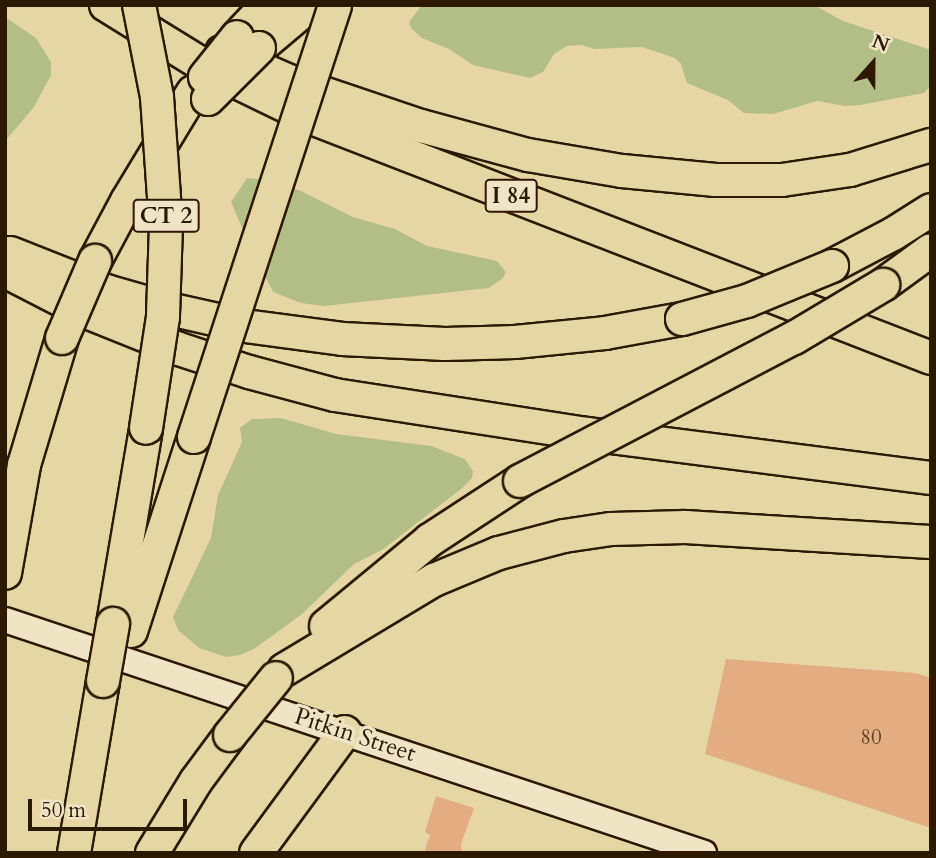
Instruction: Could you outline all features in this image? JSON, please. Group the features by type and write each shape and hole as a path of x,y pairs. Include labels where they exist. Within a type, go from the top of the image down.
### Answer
{"highway":[{"name":"I 84","path":"106,5 208,68 307,116 931,358"},
{"path":"139,5 226,54 318,92 440,132 572,164 677,178 782,180 850,170 931,145"},
{"name":"CT 2","path":"122,628 146,428 163,317 166,217 158,97 139,5"},
{"path":"5,573 24,465 62,338 95,261 158,150 200,96 248,43 267,5"},
{"path":"248,43 310,5"},
{"path":"74,853 122,628 194,438 335,5"},
{"path":"5,251 97,288 161,307 244,326 342,339 424,344 515,342 605,333 682,319 747,301 832,266 893,234 931,210"},
{"path":"152,853 192,788 230,735 280,674 335,617 384,575 454,523 520,481 794,338 883,285 931,250"},
{"path":"5,271 79,309 171,346 249,372 324,392 514,424 931,478"},
{"path":"280,674 362,621 443,576 513,549 564,536 611,529 685,527 931,542"},
{"path":"256,853 345,732"}],"main road":[{"name":"Pitkin Street","path":"5,620 704,853"}],"green space":[{"path":"422,5 814,5 843,21 931,50 931,85 924,93 860,105 845,106 817,101 773,114 744,113 728,100 687,83 681,64 675,58 642,47 595,49 581,45 567,46 554,54 543,72 530,78 473,65 449,49 422,38 411,28 409,22"},
{"path":"5,17 36,38 51,62 51,75 34,107 6,140"},
{"path":"247,178 268,180 301,191 353,217 395,229 427,246 497,261 506,272 503,278 489,288 324,306 301,303 273,292 249,244 231,202"},
{"path":"281,418 336,434 431,446 465,459 473,471 472,478 382,550 354,564 302,614 254,649 226,657 199,648 178,630 173,617 211,538 218,495 242,442 240,428 252,419"}],"building":[{"path":"726,659 916,673 931,678 931,828 705,754"},
{"path":"436,796 474,808 461,844 462,853 424,853 430,835 425,832"}]}
